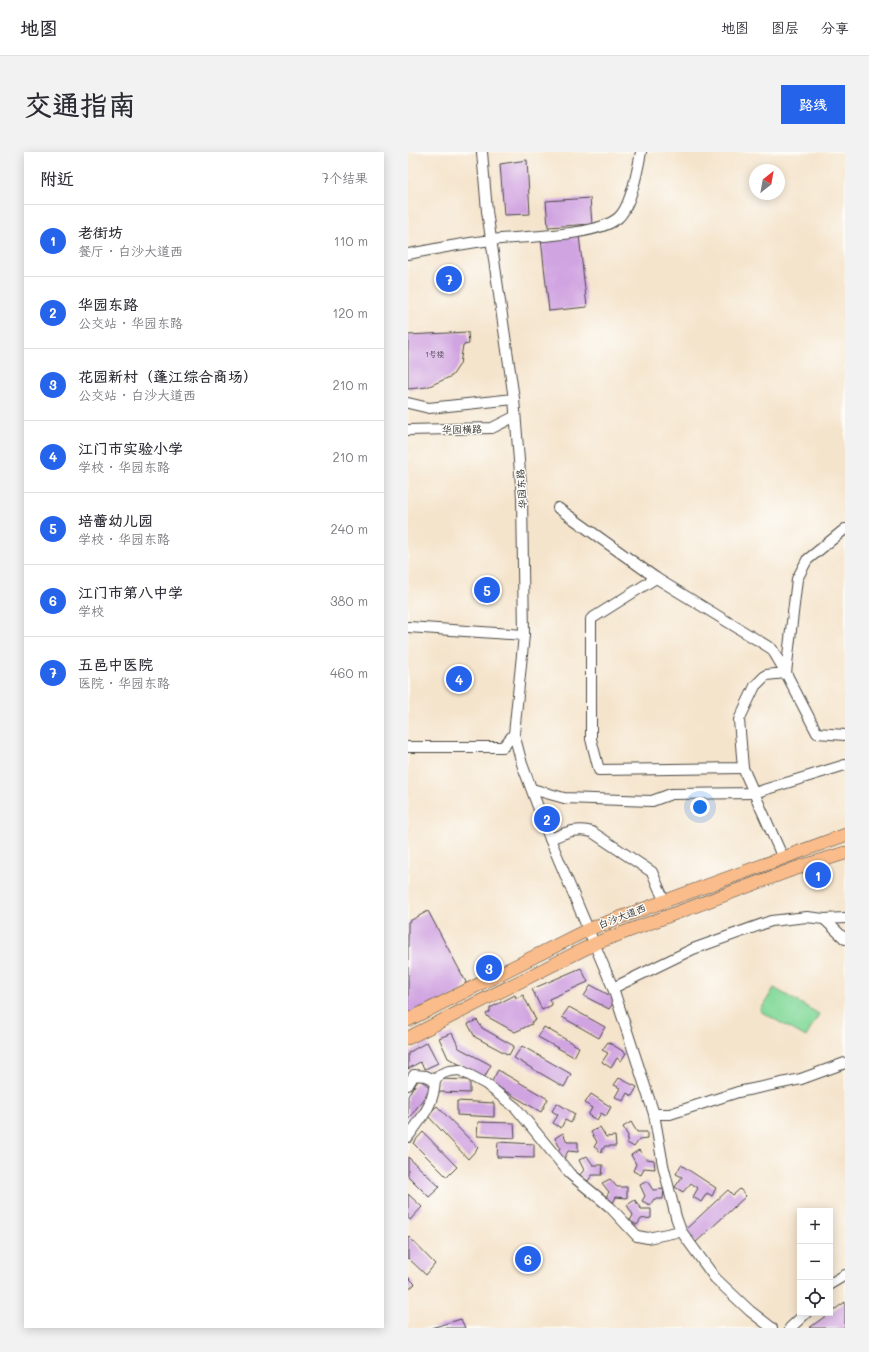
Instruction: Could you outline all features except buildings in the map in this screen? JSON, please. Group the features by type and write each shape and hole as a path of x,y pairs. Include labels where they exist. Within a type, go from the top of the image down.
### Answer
{"main road":[{"name":"白沙大道西","path":"408,1020 589,929 664,900 697,890 845,835"},
{"name":"白沙大道西","path":"408,1038 596,944 794,869 845,853"}],"street":[{"name":"华园东路","path":"482,152 492,240 514,400 514,417 522,497 524,635 514,734 522,764 550,839 596,944 613,988 654,1114 663,1164 681,1231 715,1278 750,1311 772,1328"},
{"path":"408,254 492,240 593,229 610,222 619,217 626,206 641,152"},
{"path":"408,403 429,408 514,400"},
{"name":"华园横路","path":"408,430 492,428 514,417"},
{"path":"558,508 656,578 772,649 786,672 816,733 845,734"},
{"path":"786,672 797,579 807,560 845,529"},
{"path":"656,578 591,619 591,739 599,770 743,768"},
{"path":"408,627 524,635"},
{"path":"784,858 743,768 739,720 755,686 766,675 786,672"},
{"path":"408,747 503,747 514,734"},
{"path":"532,789 564,798 652,801 671,794 754,793 845,765"},
{"path":"550,839 576,830 592,832 652,872 664,900"},
{"path":"613,988 693,949 771,921 807,917 824,919 845,918"},
{"path":"824,919 845,939"},
{"path":"654,1114 670,1114 738,1092 801,1079 845,1063"},
{"path":"435,1080 449,1071 460,1070 486,1084 516,1108 570,1174 596,1194 638,1236 648,1238 681,1231"},
{"path":"408,1085 414,1075 426,1076 435,1080"},
{"path":"408,1137 431,1104 434,1094 435,1080"},
{"path":"833,1282 845,1275"},
{"path":"790,1328 803,1316"}],"green space":[{"path":"774,988 819,1014 806,1037 760,1011"}],"place":[{"name":"五邑中医院","path":"449,279"},
{"name":"培蕾幼儿园","path":"487,590"},
{"name":"江门市实验小学","path":"459,679"},
{"name":"华园东路","path":"547,819"},
{"name":"老街坊","path":"818,875"},
{"name":"花园新村（蓬江综合商场）","path":"489,968"},
{"name":"江门市第八中学","path":"528,1259"}]}
